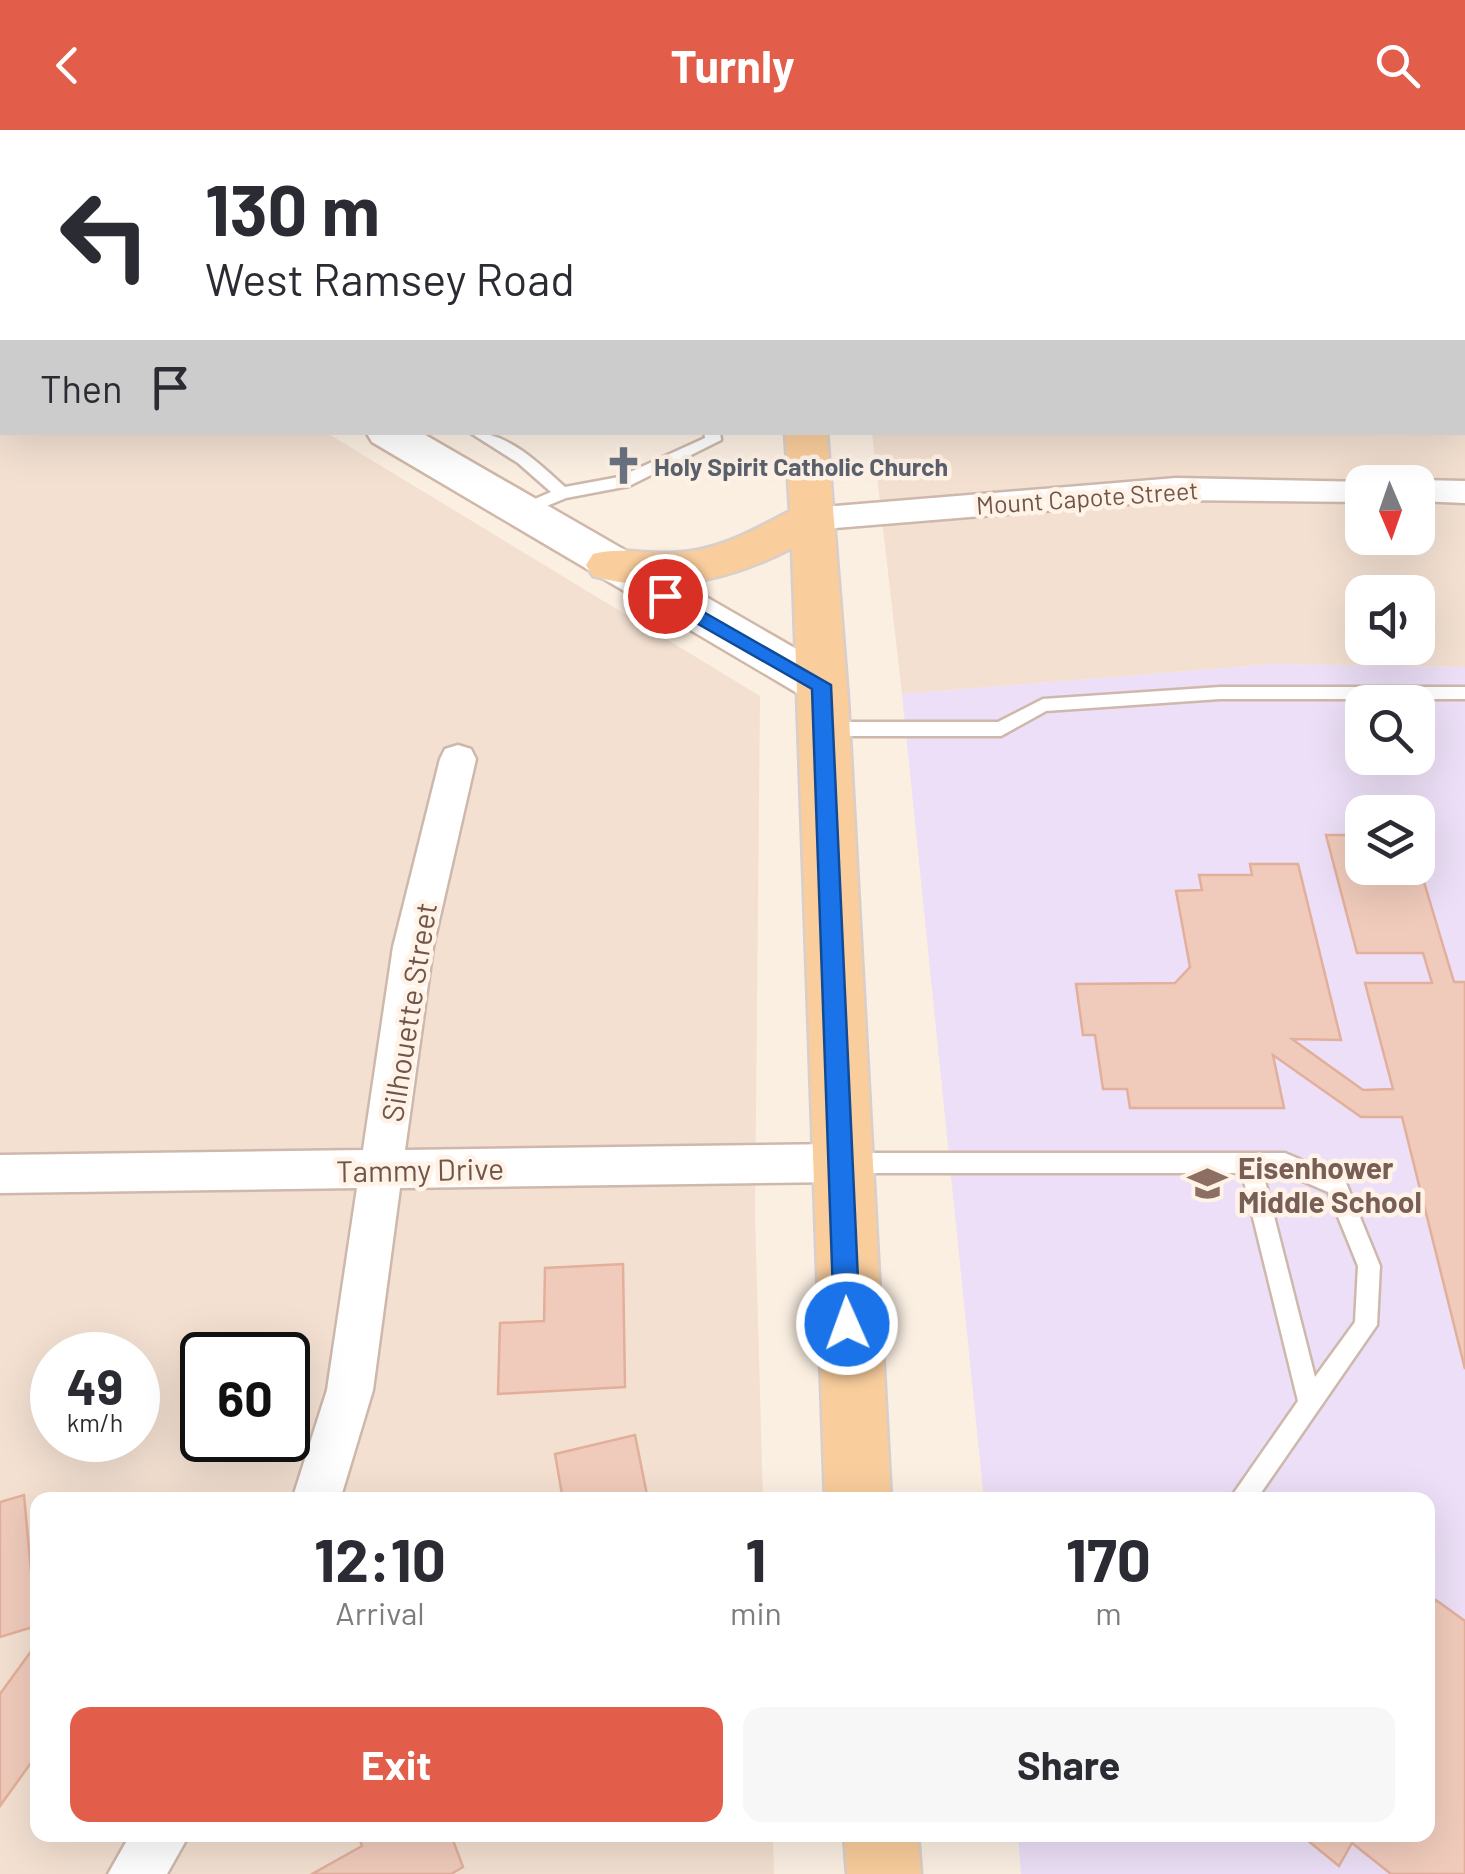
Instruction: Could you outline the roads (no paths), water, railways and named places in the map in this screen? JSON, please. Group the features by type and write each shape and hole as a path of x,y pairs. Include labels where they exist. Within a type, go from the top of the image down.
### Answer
{"main road":[{"path":"806,435 823,707 840,1163 858,1492"},
{"path":"609,565 685,570 730,562 812,519"},
{"path":"881,1842 884,1874"}],"street":[{"path":"392,435 609,565 823,707"},
{"name":"Mount Capote Street","path":"812,519 1176,488 1345,490"},
{"path":"1435,491 1465,492"},
{"name":"Silhouette Street","path":"318,1492 350,1390 384,1170 412,947 458,759"},
{"name":"Tammy Drive","path":"0,1174 840,1163"},
{"path":"136,1874 157,1842"}],"lane":[{"path":"482,435 524,458 562,494"},
{"path":"520,512 562,494 623,482 712,440 712,435"},
{"path":"823,707 1001,729 1043,705 1220,693 1465,694"},
{"path":"1250,1162 1310,1403"},
{"path":"840,1163 1285,1163 1336,1185 1369,1266 1366,1324 1247,1492"}],"place":[{"name":"Holy Spirit Catholic Church","path":"624,466"},
{"name":"Eisenhower Middle School","path":"1208,1184"}]}
